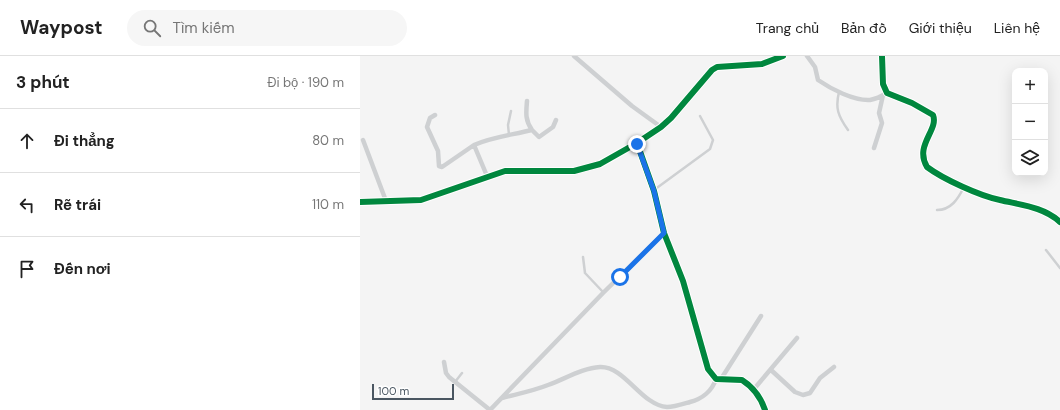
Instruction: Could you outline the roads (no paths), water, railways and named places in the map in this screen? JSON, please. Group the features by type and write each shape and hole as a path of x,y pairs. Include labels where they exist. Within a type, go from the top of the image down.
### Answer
{"street":[{"path":"574,56 632,106 661,127"},
{"path":"360,202 426,199 488,176 513,170 574,171 608,161 637,144 661,127 671,118 712,70 721,67 762,64 783,56"},
{"path":"807,56 815,67 818,80 840,91 859,99 868,100 885,94 912,103 933,115 934,122 924,142 924,163 931,171 1000,200 1024,204 1050,214 1060,222"},
{"path":"874,148 882,123 879,113 885,94 883,84 882,56"},
{"path":"527,101 527,123 537,136 541,136 553,127 556,120"},
{"path":"435,115 430,118 427,127 438,151 439,166 442,167 474,145 490,138 509,136 532,130"},
{"path":"363,140 386,201"},
{"path":"637,144 654,191 664,233 683,282 708,369 719,379 742,380 754,389 766,410"},
{"path":"474,145 488,176"},
{"path":"444,362 446,373 490,410 603,293 664,233"},
{"path":"500,398 543,387 600,367 613,371 649,400 658,405 667,408 698,400 714,386 761,316"},
{"path":"754,389 797,338"},
{"path":"771,370 795,392 804,395 810,392 820,378 834,367"}],"lane":[{"path":"840,91 836,106 837,113 848,130"},
{"path":"509,136 508,125 511,111"},
{"path":"654,191 710,149 713,140 700,116"},
{"path":"936,210 948,208 959,196 964,186"},
{"path":"1046,250 1060,268"},
{"path":"583,257 585,273 603,293"},
{"path":"455,382 462,373"}]}
